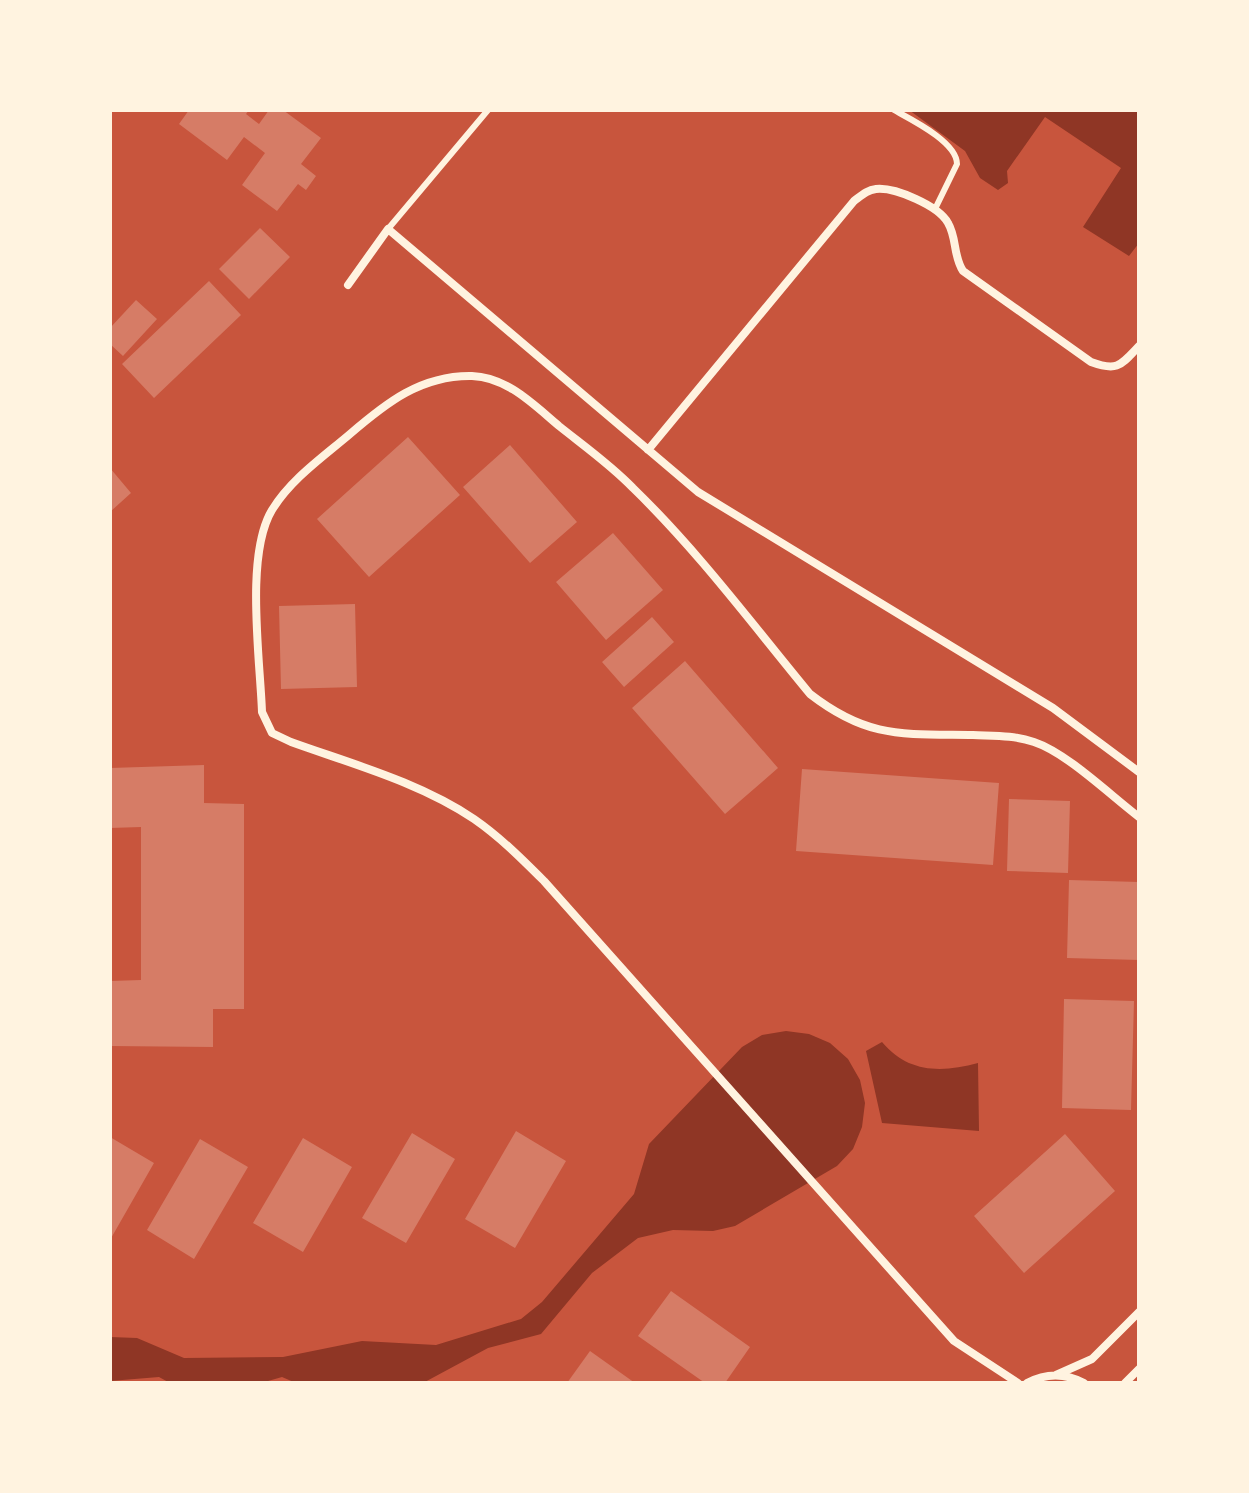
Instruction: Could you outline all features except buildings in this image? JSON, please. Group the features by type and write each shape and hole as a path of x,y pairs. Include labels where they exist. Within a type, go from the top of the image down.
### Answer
{"street":[{"path":"648,450 854,201 867,191 880,188 911,197 935,209 948,221 958,263 963,271 1091,362 1107,368 1120,365 1139,346"},
{"path":"348,285 388,229 698,492 1053,708 1139,772"},
{"path":"1018,1383 954,1341 508,845 433,795 272,733 262,712 256,562 261,532 272,510 295,482 387,402 434,380 474,376 497,381 519,393 632,486 682,539 810,694 835,714 884,733 1010,736 1036,743 1061,757 1139,817"},
{"path":"1056,1375 1092,1359 1139,1312"},
{"path":"1125,1383 1139,1369"},
{"path":"1027,1383 1038,1377 1056,1375 1084,1383"}],"lane":[{"path":"388,229 488,110"},
{"path":"894,110 940,138 952,148 957,158 935,209"}],"shaded area":[{"path":"909,110 1139,110 1139,243 1129,256 1083,227 1121,168 1045,117 1007,171 1008,183 998,190 980,178 965,151"},
{"path":"786,1031 809,1034 830,1043 848,1059 860,1080 865,1103 862,1127 853,1149 837,1166 735,1226 713,1231 673,1230 638,1238 592,1273 541,1334 488,1348 423,1383 296,1383 282,1377 261,1383 170,1383 159,1377 110,1381 110,1337 137,1338 184,1358 283,1357 362,1341 436,1345 521,1319 542,1302 634,1194 649,1144 742,1047 762,1035"},
{"path":"882,1042 903,1060 926,1068 978,1063 979,1131 882,1123 866,1051"}]}
